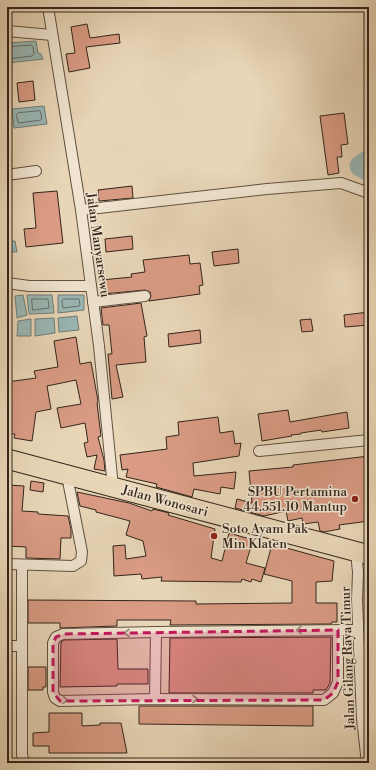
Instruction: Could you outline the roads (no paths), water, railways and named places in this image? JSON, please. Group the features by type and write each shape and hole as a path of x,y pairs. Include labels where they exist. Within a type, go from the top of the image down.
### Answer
{"highway":[{"name":"Jalan Wonosari","path":"7,459 362,553"}],"street":[{"name":"Jalan Manyarsewu","path":"48,7 81,210 109,436 113,487"},
{"path":"7,31 52,35"},
{"path":"7,175 36,171"},
{"path":"81,210 267,189 341,183 369,193"},
{"path":"7,283 30,286 91,286"},
{"path":"93,302 145,296"},
{"path":"259,451 369,440"},
{"path":"7,564 73,566 81,561 82,552 68,486 68,475"},
{"name":"Jalan Gilang Raya Timur","path":"362,553 358,572 357,600 362,719 367,763"},
{"path":"22,565 22,755 24,763"},
{"path":"338,630 338,682 333,693 324,700 155,699 60,701 56,698 53,692 53,643 56,637 63,634 156,632 338,630 358,630"},
{"path":"155,699 156,632"},
{"path":"7,646 22,646"}],"water":[{"path":"36,41 38,53 41,54 43,59 7,63 7,43"},
{"path":"44,106 47,124 14,128 12,109"},
{"path":"7,241 15,241 17,252 7,252"},
{"path":"23,295 27,315 17,318 15,296"},
{"path":"27,295 52,295 54,313 29,314"},
{"path":"58,295 84,295 84,310 58,313"},
{"path":"77,316 79,330 59,332 58,318"},
{"path":"54,318 55,333 35,336 35,319"},
{"path":"31,319 31,336 17,336 18,321"}],"waterway":[{"path":"369,160 360,166 369,171"}],"place":[{"name":"SPBU Pertamina 44.551.10 Mantup","path":"355,499"},
{"name":"Soto Ayam Pak Min Klaten","path":"214,536"}]}
